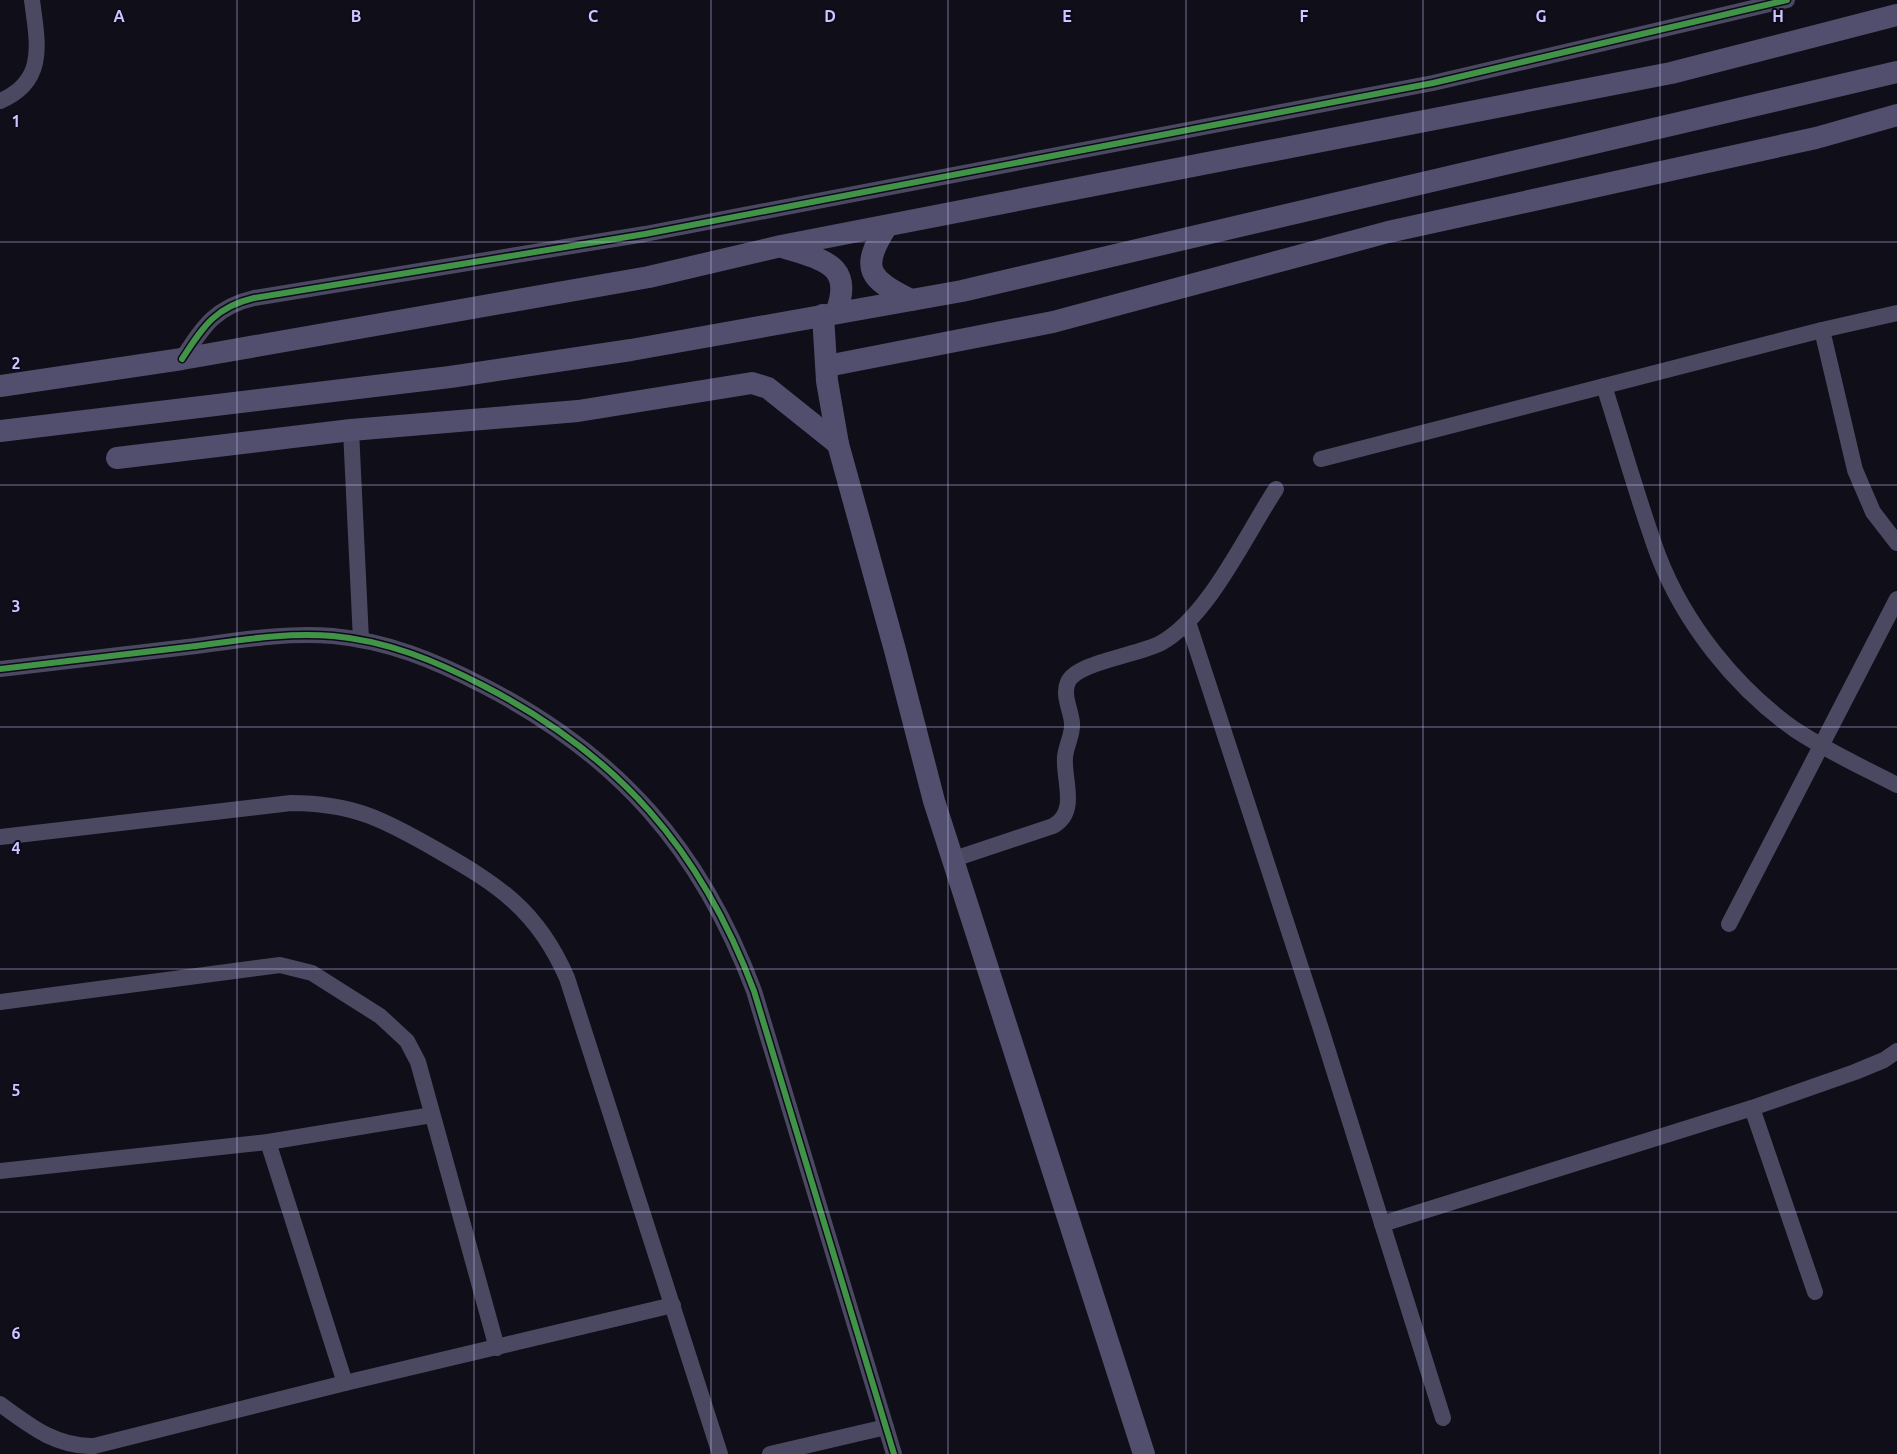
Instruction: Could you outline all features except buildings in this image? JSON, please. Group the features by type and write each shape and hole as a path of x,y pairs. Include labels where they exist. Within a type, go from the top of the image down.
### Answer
{"main road":[{"path":"0,386 182,359 649,277 781,246 1672,73 1897,15"},
{"path":"0,431 450,377 630,350 962,291 1897,72"},
{"path":"826,366 1053,322 1388,232 1816,138 1897,115"},
{"path":"887,226 873,248 873,269 876,276 886,286 911,300"},
{"path":"781,246 826,262 836,270 843,287 830,314 826,366 838,444 951,860 1144,1454"},
{"path":"117,458 351,430 578,411 752,383 768,388 838,444"}],"street":[{"path":"0,100 22,87 33,71 37,61 38,50 32,0"},
{"path":"182,359 202,329 216,314 234,304 254,298 645,234 1424,85 1788,0"},
{"path":"1321,459 1822,330 1897,313"},
{"path":"1822,330 1860,484 1873,512 1897,542"},
{"path":"1604,386 1658,556 1687,612 1704,639 1745,687 1793,728 1820,746 1897,785"},
{"path":"351,430 361,640"},
{"path":"951,860 1053,826 1064,818 1068,805 1065,754 1072,723 1066,693 1071,676 1082,669 1152,647 1175,634 1206,602 1276,489"},
{"path":"1729,924 1897,599"},
{"path":"1188,622 1443,1418"},
{"path":"0,669 280,636 332,636 361,640 393,647 434,661 503,696 570,737 604,765 642,802 691,864 727,925 754,991 894,1454"},
{"path":"0,837 291,804 331,805 371,815 389,822 494,884 538,925 559,959 568,978 720,1454"},
{"path":"0,1002 270,966 302,969 322,978 380,1016 399,1031 410,1046 418,1062 497,1348"},
{"path":"1382,1224 1752,1108 1855,1072 1884,1060 1897,1051"},
{"path":"1752,1108 1815,1292"},
{"path":"0,1171 268,1142 432,1115"},
{"path":"268,1142 345,1383"},
{"path":"0,1404 48,1437 70,1445 94,1446 345,1383 673,1305"},
{"path":"770,1454 886,1427"}],"cycle path":[{"path":"182,359 211,320 229,307 254,298 645,234 1433,83 1787,0"},
{"path":"0,669 264,637 316,635 373,642 448,668 484,686 532,713 575,743 614,775 649,811 681,850 708,893 733,940 754,991 894,1454"}]}
